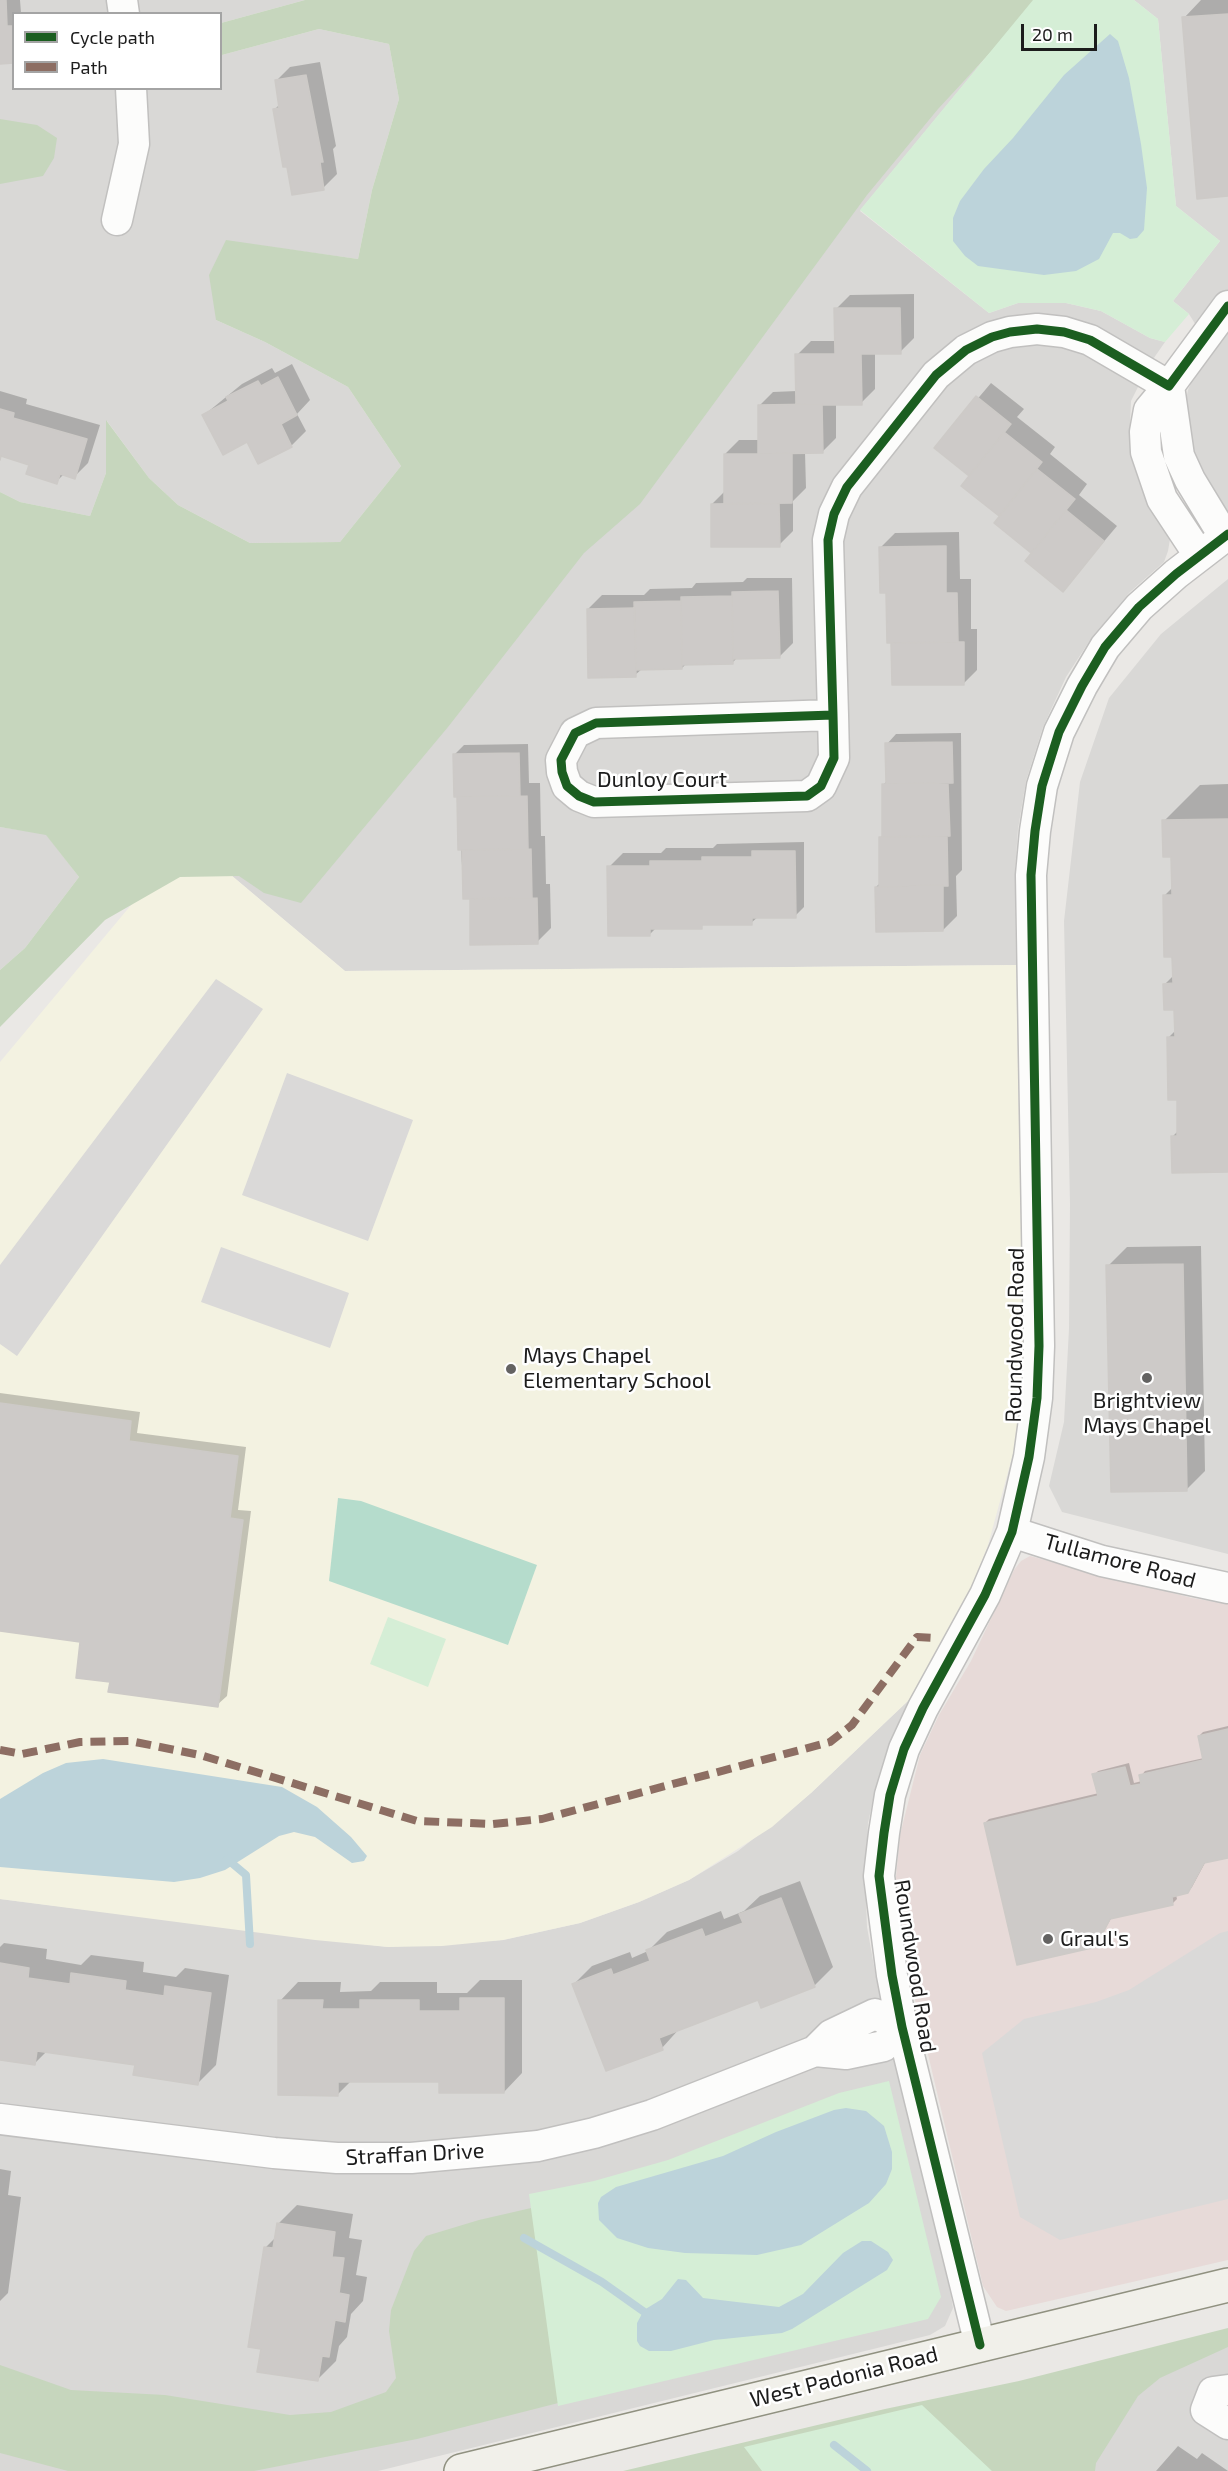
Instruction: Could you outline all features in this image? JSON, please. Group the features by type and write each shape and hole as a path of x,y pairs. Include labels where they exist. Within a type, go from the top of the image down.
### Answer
{"main road":[{"name":"West Padonia Road","path":"461,2471 1228,2284"}],"street":[{"path":"117,220 134,144 132,90"},
{"path":"1199,555 1162,499 1146,452 1145,432 1149,410 1228,306"},
{"name":"Dunloy Court","path":"833,715 597,723 574,733 561,760 562,772 567,786 579,796 594,802 807,796 821,786 834,759 833,715 828,540 834,514 847,486 936,375 966,350 992,337 1037,329 1064,332 1090,340 1169,386"},
{"path":"1169,386 1179,456 1190,480 1226,535"},
{"name":"Roundwood Road","path":"980,2345 902,2027 884,1927 879,1876 890,1795 904,1749 918,1718 986,1595 1012,1532 1029,1457 1037,1398 1031,875 1042,786 1059,732 1105,647 1139,607 1199,555 1226,535"},
{"name":"Tullamore Road","path":"1012,1532 1102,1561 1228,1588"},
{"name":"Straffan Drive","path":"0,2119 274,2153 337,2158 422,2157 538,2146 594,2133 704,2096 815,2051 846,2055 884,2046 902,2027"},
{"path":"1228,2390 1213,2392 1206,2410 1228,2424"}],"shaded area":[{"path":"0,0 305,0 222,23 222,12 12,12 12,90 222,90 222,55 319,29 389,44 399,99 372,190 358,259 227,241 216,320 265,342 348,387 401,466 340,542 250,543 178,505 149,478 107,421 106,473 90,516 20,502 0,492"},
{"path":"305,0 1039,0 938,109 867,195 640,504 584,553 448,727 301,903 264,893 239,876 180,877 105,920 0,1027 0,970 25,948 79,877 46,835 0,827 0,492 20,502 90,516 106,473 106,420 149,478 178,505 250,543 340,542 401,466 348,387 265,342 216,320 209,275 226,240 358,259 372,190 399,99 389,44 319,29 222,55 222,23"},
{"path":"1134,0 1228,0 1228,512 1219,509 1193,476 1184,409 1188,390 1200,360 1210,348 1189,314 1173,301 1220,241 1176,206 1158,19"},
{"path":"985,59 860,211 989,313 1018,303 1066,303 1101,311 1150,338 1165,342 1149,365 1131,401 1130,425 1146,501 1170,539 1168,551 1164,562 1130,592 1092,637 1066,677 1043,727 1026,781 1018,829 1015,871 1016,965 345,971 187,838"},
{"path":"0,119 37,125 57,138 54,158 43,176 0,184"},
{"path":"1228,579 1228,1554 1062,1512 1049,1486 1064,1422 1069,1329 1070,1204 1064,921 1080,782 1109,698 1161,634"},
{"path":"0,827 46,834 79,877 25,948 0,970"},
{"name":"Mays Chapel Elementary School","path":"187,838 345,971 1016,965 1023,1343 1021,1395 1014,1450 988,1545 973,1584 943,1644 910,1699 772,1827 689,1880 639,1902 580,1923 503,1940 442,1946 388,1947 315,1940 0,1899 0,1062"},
{"path":"216,979 263,1009 17,1356 0,1344 0,1265"},
{"path":"287,1073 413,1120 368,1241 242,1195"},
{"path":"221,1247 349,1293 330,1348 201,1302"},
{"path":"1030,1556 1192,1598 1228,1604 1228,2260 1006,2311 997,2307 983,2286 908,1970 900,1925 896,1877 900,1835 920,1755 939,1715 971,1661 1014,1570 1021,1561"},
{"path":"910,1699 891,1742 875,1791 868,1823 865,1873 867,1927 876,1977 951,2295 953,2308 945,2326 930,2335 378,2471 0,2471 0,1899 388,1947 503,1940 580,1923 639,1902 689,1880 738,1851 811,1793"},
{"path":"1228,1931 1228,2199 1060,2240 1020,2217 982,2053 1024,2019 1096,2002 1129,1990 1220,1933"},
{"path":"566,2200 574,2399 417,2439 254,2471 68,2471 0,2453 0,2365 71,2390 165,2395 290,2415 331,2412 386,2392 396,2378 389,2331 391,2310 414,2251 426,2236 479,2220"},
{"path":"1228,2328 1228,2347 1160,2378 1138,2396 1096,2463 1095,2471 623,2471 885,2409 1019,2381"},
{"path":"1228,2329 1228,2471 992,2471"}],"green space":[{"path":"1033,0 1134,0 1158,19 1176,206 1220,241 1173,301 1189,314 1165,342 1150,338 1101,311 1066,303 1018,303 989,313 860,210"},
{"path":"338,1498 361,1501 537,1565 508,1645 329,1581"},
{"path":"388,1617 446,1639 428,1687 370,1664"},
{"path":"889,2081 941,2297 928,2319 558,2406 529,2194 594,2181 668,2160 839,2093"},
{"path":"922,2405 992,2471 762,2471 744,2447"}],"water":[{"path":"1110,34 1118,41 1129,78 1141,144 1147,188 1144,230 1137,238 1130,239 1120,233 1113,233 1099,259 1076,271 1044,275 978,266 965,256 953,241 953,218 960,201 984,169 1013,138 1064,75"},
{"path":"103,1759 282,1787 317,1807 351,1837 367,1856 364,1861 352,1863 315,1837 294,1832 279,1836 225,1870 200,1878 174,1882 0,1867 0,1799 43,1773 66,1763"},
{"path":"846,2108 866,2111 884,2126 892,2152 892,2169 886,2184 869,2203 801,2245 757,2255 685,2253 648,2248 617,2238 599,2220 598,2203 601,2197 616,2187 723,2156 776,2132 834,2110"},
{"path":"862,2241 871,2241 888,2252 893,2260 887,2270 792,2329 782,2333 714,2340 671,2351 649,2351 640,2346 637,2341 637,2323 644,2310 662,2299 678,2279 686,2280 703,2298 779,2307 803,2294 843,2253"}],"building":[{"path":"0,0 6,0 7,26 12,26 12,63 0,64"},
{"path":"1228,14 1228,196 1197,199 1182,17"},
{"path":"306,75 323,162 320,162 324,190 292,195 287,167 283,167 273,109 279,108 275,80"},
{"path":"834,308 900,308 901,354 835,354"},
{"path":"795,354 861,354 862,405 796,405"},
{"path":"278,377 297,415 281,424 292,447 258,464 247,442 223,455 202,415 228,401 226,397 258,381 261,386"},
{"path":"976,396 1011,424 969,476 934,448"},
{"path":"822,404 823,453 758,454 758,405"},
{"path":"0,409 14,413 13,418 87,439 75,479 60,474 57,484 26,474 29,465 1,456 0,460"},
{"path":"1004,432 1042,462 999,516 961,486"},
{"path":"724,454 792,454 792,503 724,504"},
{"path":"1037,469 1075,499 1031,553 994,523"},
{"path":"779,503 780,547 711,547 711,504"},
{"path":"1066,510 1104,541 1063,592 1025,561"},
{"path":"946,546 946,593 880,593 879,547"},
{"path":"778,591 780,658 733,659 732,592"},
{"path":"886,593 957,593 958,642 887,643"},
{"path":"732,596 733,664 682,665 681,597"},
{"path":"681,601 682,669 636,670 634,602"},
{"path":"635,608 636,677 588,678 587,609"},
{"path":"964,642 964,685 892,685 891,643"},
{"path":"952,742 953,783 886,784 885,743"},
{"path":"519,753 520,797 454,797 453,754"},
{"path":"882,784 948,784 950,836 882,837"},
{"path":"527,796 528,849 458,850 457,797"},
{"path":"1228,819 1228,1172 1172,1173 1171,1136 1177,1136 1177,1100 1168,1100 1167,1037 1175,1037 1174,1010 1164,1010 1163,984 1173,983 1172,957 1164,957 1163,895 1172,895 1171,857 1163,857 1162,820"},
{"path":"947,836 948,886 879,886 879,837"},
{"path":"531,849 532,898 463,899 462,850"},
{"path":"752,851 795,851 796,918 752,918"},
{"path":"702,857 752,857 752,925 702,925"},
{"path":"650,861 702,861 702,929 650,929"},
{"path":"607,866 650,866 650,936 608,936"},
{"path":"943,885 943,931 876,932 875,887"},
{"path":"537,898 538,944 470,945 470,899"},
{"name":"Brightview Mays Chapel","path":"1183,1264 1187,1491 1111,1492 1106,1265"},
{"path":"0,1403 131,1421 129,1441 238,1456 230,1518 243,1520 218,1707 108,1692 110,1682 76,1678 80,1642 0,1631"},
{"path":"1228,1729 1228,1858 1204,1863 1188,1893 1172,1897 1173,1905 1110,1919 1096,1947 1017,1965 984,1823 1098,1796 1092,1774 1125,1767 1130,1786 1141,1784 1139,1775 1203,1760 1198,1736"},
{"path":"781,1898 815,1987 761,2008 758,2000 659,2038 663,2050 606,2071 572,1984 611,1969 613,1975 650,1961 646,1950 702,1929 705,1937 743,1923 739,1914"},
{"path":"0,1963 29,1968 28,1978 70,1984 71,1973 126,1981 125,1990 164,1996 165,1986 211,1993 198,2085 133,2075 135,2065 37,2051 35,2065 0,2060"},
{"path":"460,1998 504,1998 504,2093 439,2093 439,2082 338,2082 338,2096 278,2095 278,2000 323,2000 322,2009 360,2009 360,2000 419,2000 419,2011 460,2011"},
{"path":"277,2223 335,2232 332,2257 344,2258 339,2293 349,2295 345,2322 335,2320 329,2357 322,2356 318,2381 257,2372 261,2349 248,2347 264,2247 273,2248"}],"waterway":[{"path":"227,1859 246,1875 250,1944"},
{"path":"524,2238 602,2282 650,2316"},
{"path":"834,2445 867,2471"}],"marked path":[{"path":"0,1750 22,1754 80,1742 130,1741 200,1755 417,1821 493,1824 542,1819 830,1742 852,1725 917,1637 935,1638"}],"cycle path":[{"path":"833,715 596,723 575,733 561,760 562,772 567,786 579,796 594,802 807,796 821,786 834,758 833,715 828,540 834,514 847,487 936,375 966,350 992,337 1037,329 1064,332 1090,340 1169,386 1228,306"},
{"path":"980,2345 902,2027 892,1975 879,1876 884,1833 890,1795 904,1749 923,1708 985,1595 1012,1532 1029,1457 1037,1398 1039,1346 1031,875 1042,786 1059,732 1105,647 1139,607 1176,574 1228,534"}],"place":[{"name":"Mays Chapel Elementary School","path":"511,1369"},
{"name":"Brightview Mays Chapel","path":"1147,1378"},
{"name":"Graul's","path":"1048,1939"}]}
